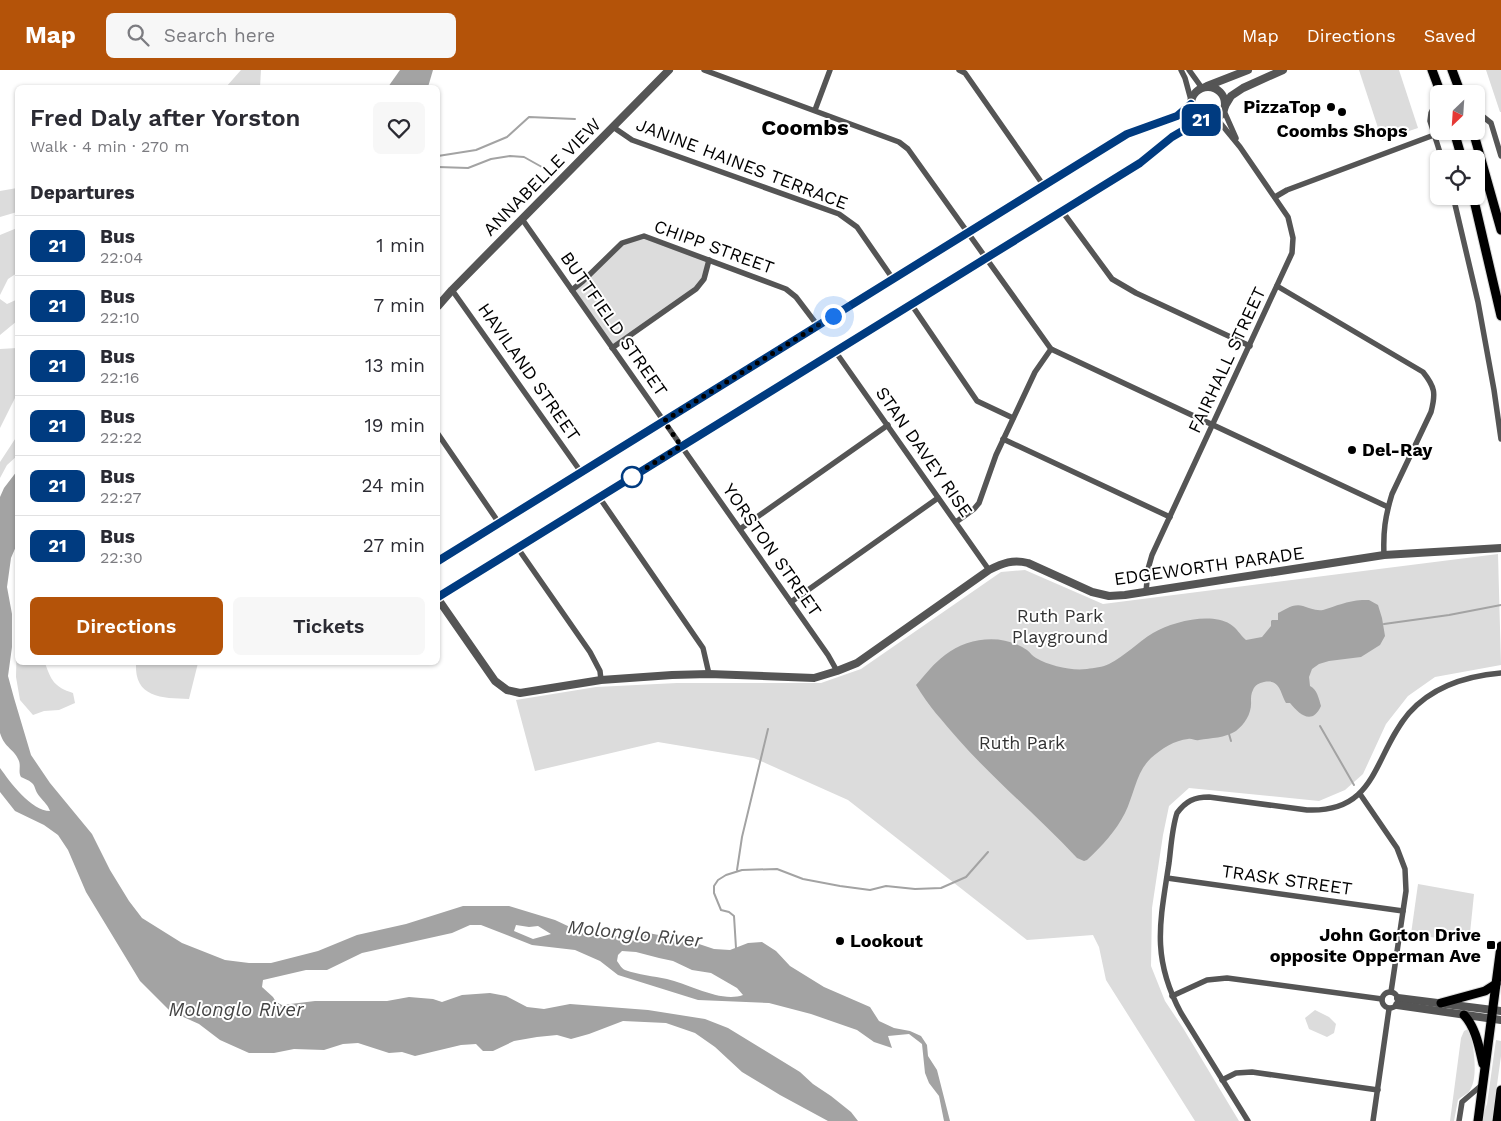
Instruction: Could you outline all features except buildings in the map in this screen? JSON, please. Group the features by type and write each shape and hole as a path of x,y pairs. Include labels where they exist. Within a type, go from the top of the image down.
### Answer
{"main road":[{"path":"1424,70 1434,85"},
{"path":"1432,70 1437,85"},
{"path":"1452,70 1458,85"},
{"path":"1476,140 1501,230"},
{"path":"1475,205 1501,316"},
{"path":"1478,1121 1484,1072 1496,1015 1496,984 1501,946"},
{"path":"1441,1003 1485,991 1496,984"},
{"path":"1464,1014 1470,1021 1478,1041 1484,1072"},
{"path":"1497,1121 1501,1090"}],"street":[{"name":"ANNABELLE VIEW","path":"440,304 670,70"},
{"path":"704,70 899,142 908,149 1051,349 1388,507"},
{"path":"815,110 830,70"},
{"path":"1181,70 1185,78 1194,114 1201,120 1212,121 1217,119 1231,96 1242,88 1283,70"},
{"path":"1188,70 1204,88"},
{"path":"440,560 1127,134 1177,116 1191,102 1196,92 1248,70"},
{"path":"964,71 1044,186"},
{"path":"1204,88 1210,87 1220,92 1225,100 1224,108"},
{"name":"FAIRHALL STREET","path":"1224,108 1240,147"},
{"path":"1485,118 1491,123 1498,135 1501,156"},
{"name":"FAIRHALL STREET","path":"1146,592 1150,561 1292,253 1293,238 1288,217 1240,147 1217,119"},
{"path":"440,597 598,497 1140,163 1172,137 1201,120"},
{"name":"JANINE HAINES TERRACE","path":"613,127 632,140 838,214 856,227 893,279"},
{"path":"1275,198 1287,190 1430,136"},
{"path":"1455,205 1478,302 1501,439"},
{"path":"1062,211 1112,279 1136,293 1250,346"},
{"name":"BUTTFIELD STREET","path":"522,219 681,446"},
{"name":"CHIPP STREET","path":"572,290 584,282 622,243 644,236 786,289 796,297 818,326"},
{"path":"612,348 696,289 704,279 709,260"},
{"path":"1277,286 1423,372 1433,384 1435,398 1431,412 1392,494 1388,507 1383,531 1384,556"},
{"name":"HAVILAND STREET","path":"452,290 581,472"},
{"path":"911,304 977,401 1013,418"},
{"path":"956,522 974,510 979,503 1003,439 1034,372 1051,349"},
{"name":"STAN DAVEY RISE","path":"835,351 989,570"},
{"path":"740,529 888,426"},
{"path":"440,437 499,523"},
{"path":"1003,439 1170,517"},
{"name":"YORSTON STREET","path":"681,446 838,671"},
{"path":"598,497 703,648 709,674"},
{"path":"791,602 938,498"},
{"path":"517,548 590,652 600,671 601,680"},
{"name":"EDGEWORTH PARADE","path":"440,601 495,682 506,690 520,693 601,680 672,674 814,678 857,663 989,570 1004,563 1018,561 1038,567 1100,594 1109,596 1384,556 1501,548"},
{"path":"1248,1121 1172,996 1164,972 1160,939 1176,818 1183,806 1190,800 1199,797 1321,811 1342,805 1360,794 1370,780 1399,726 1410,712 1425,699 1450,684 1468,677 1501,673"},
{"path":"1360,794 1400,855 1406,876 1403,911 1391,992 1398,1001 1464,1014 1496,1015"},
{"name":"TRASK STREET","path":"1167,878 1403,911"},
{"path":"1172,996 1208,980 1227,978 1382,999"},
{"path":"1389,1009 1384,1006 1382,999 1384,994 1391,992"},
{"path":"1398,1001 1441,1003 1496,1015"},
{"path":"1389,1009 1394,1008 1398,1001"},
{"path":"1373,1121 1389,1009"},
{"path":"1222,1080 1236,1073 1252,1072 1378,1090"},
{"path":"1459,1121 1462,1102 1483,1084"}],"green space":[{"path":"241,70 261,70 260,85 228,85"},
{"path":"1359,70 1399,70 1418,128 1382,140"},
{"path":"1486,70 1501,70 1501,112 1500,112"},
{"path":"15,188 15,213 0,217 0,191"},
{"path":"15,229 15,274 8,279 0,295 0,235"},
{"path":"644,236 709,260 704,279 696,289 612,348 572,290 622,243"},
{"path":"0,299 7,304 15,300 15,323 0,335"},
{"path":"15,348 15,398 0,428 0,349"},
{"path":"15,439 15,458 7,465 0,478 0,462"},
{"name":"Ruth Park","path":"1498,554 1501,665 1435,677 1408,696 1386,724 1363,774 1345,790 1319,801 1189,788 1169,806 1152,908 1151,966 1165,1001 1239,1121 1195,1121 1106,980 1099,947 1093,935 1027,940 848,800 754,758 658,742 535,771 516,700 596,687 677,683 821,683 861,669 1001,572 1025,570 1103,604"},
{"path":"16,665 46,665 54,682 61,688 73,693 75,703 59,710 44,711 33,715 20,700 16,677"},
{"path":"136,665 198,665 189,699 169,698 152,694 145,690 137,675"},
{"path":"1418,884 1474,894 1469,943 1411,934"},
{"path":"1315,1010 1329,1017 1336,1024 1334,1033 1327,1037 1309,1029 1305,1018"},
{"path":"1470,1030 1474,1052 1475,1069 1473,1084 1469,1091 1458,1100 1454,1121 1450,1121 1461,1038 1464,1031"},
{"path":"1496,1040 1501,1041 1501,1056 1492,1121 1481,1121 1487,1104"}],"water":[{"path":"400,70 433,70 429,85 389,85"},
{"name":"Molonglo River","path":"15,474 15,549 11,558 7,587 12,614 12,647 8,676 31,755 50,783 92,834 110,870 142,918 182,943 225,960 249,963 271,963 318,951 357,935 406,924 463,906 509,906 555,920 587,935 621,936 643,932 690,941 714,949 730,950 748,943 762,942 776,951 790,966 824,987 870,1007 879,1021 894,1028 910,1031 921,1036 927,1045 928,1056 937,1070 950,1121 944,1121 939,1096 929,1083 925,1073 922,1044 909,1034 888,1036 892,1048 874,1042 857,1030 811,1014 769,1003 698,1000 618,975 600,961 575,950 532,945 481,925 470,925 452,933 362,953 327,970 306,970 263,980 262,987 276,1002 282,1005 315,1001 387,1001 409,997 433,999 442,1002 462,995 490,993 506,996 527,1007 544,1009 570,1004 648,1010 705,1019 728,1028 800,1072 851,1112 858,1121 828,1121 742,1072 715,1047 695,1033 666,1023 623,1021 571,1039 557,1035 537,1037 514,1041 493,1051 483,1051 476,1044 461,1045 415,1056 402,1052 389,1053 358,1043 343,1044 324,1050 294,1049 274,1053 249,1053 220,1040 199,1024 170,1011 140,981 86,892 68,850 58,835 44,825 15,811 0,792 0,768 15,788 28,801 43,810 50,811 33,784 21,777 19,761 15,753 4,742 0,733 0,497","holes":["516,925 538,926 551,934 533,939 514,931","622,951 636,952 673,961 692,970 711,973 737,988 743,995 734,997 715,995 676,981 625,970 617,961 618,955"]},
{"path":"1369,600 1378,605 1385,636 1380,645 1361,657 1329,661 1319,664 1312,669 1309,677 1310,686 1316,692 1321,706 1314,716 1310,717 1301,714 1290,703 1286,703 1279,687 1273,682 1257,684 1252,693 1247,718 1236,731 1218,737 1178,741 1164,748 1151,758 1142,770 1125,813 1117,826 1098,849 1084,861 1077,858 972,754 936,713 916,685 933,665 945,655 964,644 975,641 997,639 1007,641 1018,645 1035,657 1048,663 1068,669 1087,669 1109,664 1153,633 1180,622 1202,619 1222,620 1230,624 1246,640 1262,637 1271,626 1271,621 1278,620 1278,613 1293,606 1299,605 1315,610 1323,610"}],"waterway":[{"path":"440,156 476,150 507,137 529,117 575,119"},
{"path":"440,167 468,168 491,159 510,156 524,157 549,171"},
{"path":"1384,624 1449,615 1501,605"},
{"path":"1320,726 1354,785"},
{"path":"737,870 742,837 768,729"},
{"path":"1229,734 1231,741"},
{"path":"736,948 734,916 729,912 721,910 714,893 714,886 718,880 726,875 742,870 777,869 803,879 870,890 886,886 915,889 941,888 966,877 988,852"}],"bus line":[{"name":"21","path":"440,560 1127,134 1177,116 1191,104 1194,114 1201,120 1172,137 1140,163 440,596"}],"place":[{"name":"PizzaTop","path":"1331,107"},
{"name":"Coombs Shops","path":"1342,112"},
{"name":"Del-Ray","path":"1352,450"},
{"name":"Lookout","path":"840,941"},
{"name":"John Gorton Drive opposite Opperman Ave","path":"1491,945"}],"district":[{"name":"Coombs","path":"805,127"}],"route":[{"path":"632,477 681,446 664,421 833,316"}],"park label":[{"name":"Ruth Park Playground","path":"1060,626"}]}
